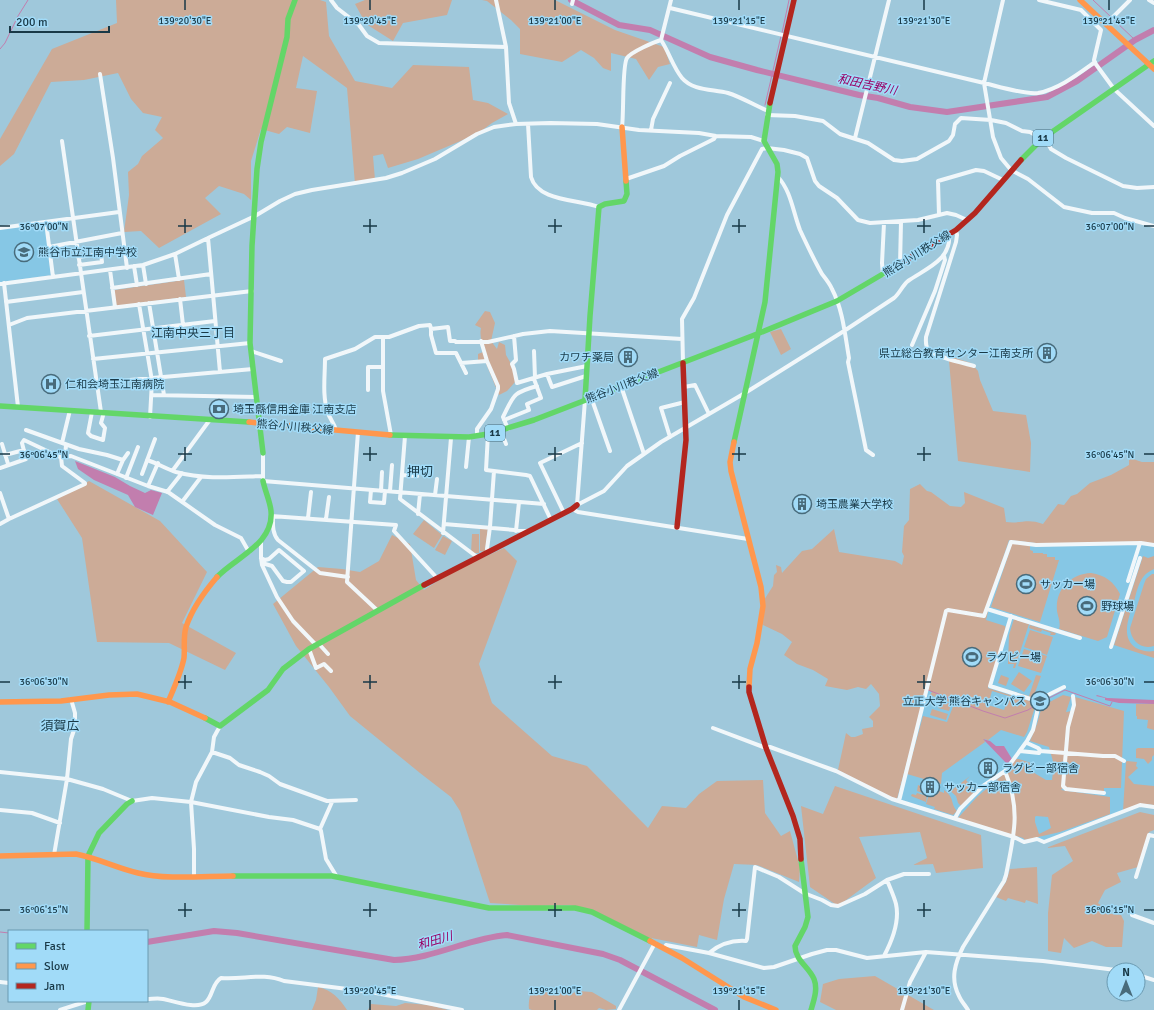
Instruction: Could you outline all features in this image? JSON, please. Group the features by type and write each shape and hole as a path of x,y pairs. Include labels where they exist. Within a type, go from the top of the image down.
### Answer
{"street":[{"path":"295,0 288,19 286,42 259,155 252,246 250,343 252,369 263,453 263,478 269,500 275,536 320,573 348,576"},
{"path":"330,0 337,8 359,24 368,36 379,42 506,47"},
{"path":"496,0 506,47 509,103 516,124"},
{"path":"661,40 671,0"},
{"path":"794,0 767,113 764,141 777,164 778,177 770,241 767,288 730,462 761,587 763,606 757,643 750,669 749,692 766,748 793,816 800,839 804,893 808,916 805,927 795,946 795,952 814,978 816,984 811,1010"},
{"path":"855,138 889,0"},
{"path":"1003,0 984,83 993,137 998,152 1011,170 1028,179 1064,207 1092,213 1114,213 1125,218 1154,226"},
{"path":"1039,0 1080,10 1101,30 1095,62 1114,89 1154,126"},
{"path":"1080,0 1139,55 1152,62 1154,69"},
{"path":"1110,20 1128,0"},
{"path":"1149,0 1154,3"},
{"path":"670,8 1030,93 1038,93 1055,87 1077,75 1095,62"},
{"path":"661,40 667,48 682,78 689,84 704,89 728,93 767,113 823,121 840,134 855,138 868,144 894,160 902,162 917,159 946,144 953,135 955,124 961,118 991,120 1006,123 1022,131 1030,132 1043,138 1052,149 1066,158 1123,186 1137,188 1154,187"},
{"path":"599,207 605,203 618,203 624,201 627,194 622,127 624,115 625,69 627,59 630,55 661,40"},
{"name":"熊谷小川秩父線","path":"0,406 103,412 209,421 259,423 406,436 451,438 468,437 508,429 757,334 837,301 884,275 956,230 967,220 1011,170 1043,138 1152,62"},
{"path":"100,74 113,158 127,268"},
{"path":"651,130 653,119 670,83"},
{"path":"18,407 7,304 2,284 143,265 175,254 255,216 295,194 386,178 402,173 435,159 477,134 494,127 550,122 583,123 699,133 716,136 751,136 764,141"},
{"path":"528,124 533,184 545,193 574,202 592,204 599,207"},
{"path":"626,179 664,166 714,139 716,136"},
{"path":"62,141 96,384 103,412 101,423 105,428 103,440 91,436 88,433 92,412"},
{"path":"677,527 686,445 682,319 694,298 727,215 762,149 767,148 800,154 807,158 815,181 819,186 837,198 858,220 870,223 901,222 952,213 967,220"},
{"path":"939,215 938,181 976,170 984,171 1003,180"},
{"path":"778,177 789,194 794,213 807,244 837,301 866,450 873,455"},
{"path":"577,505 599,207"},
{"path":"0,228 119,212"},
{"path":"46,222 53,277"},
{"path":"900,265 901,222"},
{"path":"884,223 882,263 884,275"},
{"path":"956,230 956,242 926,337 926,345 929,351 974,366"},
{"path":"49,247 122,233"},
{"path":"194,876 191,802 196,782 212,752 214,736 220,726 268,690 283,669 317,645 437,578 530,531 604,491 627,466 644,454 686,427 696,423 745,393 900,294 908,281 926,271 944,256 947,250 950,234"},
{"path":"208,238 220,372"},
{"path":"78,257 101,254 102,262 79,265"},
{"path":"175,254 179,279"},
{"path":"912,345 935,291 945,260 944,256"},
{"path":"143,265 146,284"},
{"path":"134,266 138,285"},
{"path":"110,270 115,307"},
{"path":"112,288 211,274"},
{"path":"9,325 27,318 252,291"},
{"path":"0,306 84,292"},
{"path":"180,299 183,325"},
{"path":"149,303 160,378 164,395"},
{"path":"139,304 151,378 152,395 150,417"},
{"path":"90,336 215,321"},
{"path":"336,430 335,424 326,405 325,359 355,349 375,337 389,337 420,326 430,325 436,354 456,353"},
{"path":"431,329 448,327 450,341 456,342 500,340 514,336 550,331 589,332 682,339"},
{"path":"514,336 516,360 512,364 517,383 547,374 587,366"},
{"path":"384,337 383,391 391,435"},
{"path":"477,436 477,429 491,409 498,389 481,341"},
{"path":"456,342 456,353 466,373"},
{"path":"93,359 250,343"},
{"path":"251,351 281,361"},
{"path":"504,420 529,410 527,404 541,398 534,378 534,351"},
{"path":"461,363 487,361"},
{"path":"368,390 368,367 383,367"},
{"path":"96,384 252,369"},
{"path":"547,374 552,387 586,376"},
{"path":"684,387 695,385 710,414"},
{"path":"508,429 503,417 514,396 520,391 536,386"},
{"path":"621,386 644,454"},
{"path":"152,395 256,397"},
{"path":"592,397 610,451"},
{"path":"670,437 661,408 685,402"},
{"path":"0,524 85,484 62,466 63,457 67,448 64,444 70,410"},
{"path":"173,470 209,421"},
{"path":"26,430 79,450 107,455 123,460"},
{"path":"501,431 506,444"},
{"path":"358,432 347,582 378,611"},
{"path":"488,434 486,470 530,476 551,520"},
{"path":"406,436 400,499 477,557"},
{"path":"466,467 468,437"},
{"path":"443,532 451,438"},
{"path":"142,474 155,439"},
{"path":"0,468 26,459 22,443 24,440 63,457 71,456 126,478 167,492 215,525 241,538 249,552"},
{"path":"564,513 540,463 582,443"},
{"path":"2,444 8,464"},
{"path":"126,478 138,447"},
{"path":"5,455 24,450"},
{"path":"117,474 128,453"},
{"path":"147,460 182,473 201,477 263,478 355,489 544,504"},
{"path":"148,486 158,463"},
{"path":"390,492 392,465"},
{"path":"489,551 487,549 494,471"},
{"path":"371,490 370,502 384,503 382,472"},
{"path":"167,492 182,473"},
{"path":"402,475 417,476"},
{"path":"182,502 201,477"},
{"path":"435,495 437,479"},
{"path":"308,518 311,492"},
{"path":"0,493 9,520"},
{"path":"418,514 420,494"},
{"path":"326,519 329,497"},
{"path":"516,530 519,502"},
{"path":"572,509 578,512 748,539"},
{"path":"272,516 396,525 394,531 437,578"},
{"path":"168,702 183,661 185,651 184,637 188,622 206,591 224,570 260,542 268,528 272,516"},
{"path":"444,524 530,531"},
{"path":"260,542 261,560 281,604 293,621 328,654"},
{"path":"899,800 946,611 948,610 984,616 1011,542 1036,545 1140,543 1154,545"},
{"path":"1128,581 1140,543"},
{"path":"279,550 304,571 291,582 283,581 272,566 261,560 269,559 279,550"},
{"path":"1111,647 1140,558"},
{"path":"986,609 1080,638"},
{"path":"1012,616 990,686 1036,701 1038,703"},
{"path":"309,650 316,668 324,664 331,671"},
{"path":"955,818 960,809 983,786 1005,771 1027,743 1033,730 1038,703 1041,701 1040,699 1064,687"},
{"path":"0,702 22,700 42,702 131,694 148,696 168,702 196,713 220,726"},
{"path":"1072,696 1074,705 1068,727 1062,786 1064,788 1104,793"},
{"path":"54,855 67,778 71,739 76,727 76,713 71,699"},
{"path":"713,728 766,748 770,747 836,771 892,799 1014,837 1024,842 1037,839 1044,842 1140,805 1154,807"},
{"path":"1027,743 1038,748 1040,751"},
{"path":"1020,751 1038,754 1040,751 1115,756 1124,761"},
{"path":"212,752 230,758 239,765 269,776 280,784 327,801 356,800"},
{"path":"968,1010 955,988 955,966 959,954 1004,881 1014,837 1016,818 1010,782 1005,771"},
{"path":"0,772 67,778 103,789 132,801"},
{"path":"87,930 88,856 99,833 127,804 132,801 152,798 191,802 269,817 294,820 320,829"},
{"path":"332,802 320,829 326,859 337,877"},
{"path":"0,810 32,813 60,823"},
{"path":"1136,877 1150,835 1154,836"},
{"path":"0,856 76,854 88,856 138,874 159,876 319,875 337,877 490,908 561,907 582,909 601,916 664,948 732,990 776,1010"},
{"path":"709,953 715,948 731,941 746,941 755,867 779,876 804,893 831,905 838,906 865,894 887,880 904,874 929,874"},
{"path":"884,956 893,936 896,921 896,906 887,880"},
{"path":"1132,915 1154,923"},
{"path":"619,1010 655,944"},
{"path":"664,948 666,945 709,953 764,968 774,968 812,954 827,950 836,950 867,958 926,952 1043,961 1106,969"},
{"path":"902,1010 910,982 926,952"},
{"path":"148,999 156,998 186,1004 201,1005 210,997 218,980 221,978 263,976 278,978 284,981 371,992 462,1010"},
{"path":"60,1010 85,1002"}],"shaded area":[{"path":"116,0 320,0 326,2 329,36 355,81 392,88 413,65 469,67 473,100 488,103 508,114 477,134 418,159 388,168 383,154 373,156 375,180 355,184 347,88 303,56 296,88 317,91 310,133 287,127 279,134 261,129 251,161 251,200 244,194 219,186 205,198 221,214 159,248 141,231 124,232 129,195 128,172 138,164 142,156 163,138 155,130 162,117 143,113 131,99 118,73 84,80 51,82 14,154 0,166 0,139 52,49 117,23"},
{"path":"365,0 452,0 447,15 403,23 393,41 366,24 355,4"},
{"path":"482,0 555,0 615,30 664,47 670,64 658,67 649,80 636,59 611,53 611,71 603,68 594,58 581,50 562,62 520,54 520,29 487,1"},
{"name":"熊谷市立江南中学校","path":"45,223 51,275 0,282 0,229"},
{"path":"184,280 186,297 117,306 116,304 115,290"},
{"path":"485,311 490,312 495,323 491,341 497,349 499,342 505,345 506,355 514,369 515,382 507,391 499,395 485,361 478,361 478,354 483,352 483,349 480,334 481,328 475,325"},
{"path":"781,329 791,349 781,355 770,332"},
{"path":"952,357 971,363 978,371 980,380 993,411 1026,415 1031,443 1030,472 958,461 949,361"},
{"path":"1133,459 1142,462 1154,462 1154,544 1036,543 1009,540 984,614 948,609 897,799 892,798 838,770 846,733 851,737 855,737 863,734 862,729 873,727 873,721 869,717 880,706 879,694 871,684 866,689 858,687 847,690 825,686 828,679 813,670 797,664 784,655 792,642 782,634 763,625 764,600 773,586 774,575 777,572 776,565 781,567 782,573 802,551 812,549 834,529 839,552 895,561 902,565 904,556 902,552 904,526 909,520 910,489 920,484 927,491 931,492 950,506 961,507 965,503 964,492 1004,508 1006,522 1033,521 1043,524 1058,504 1064,505 1071,496 1077,494 1090,483 1111,475 1129,465 1129,460"},
{"path":"75,461 115,477 145,493 151,490 162,493 153,515 135,507 128,495 94,480 78,469"},
{"path":"89,481 160,521 207,572 182,623 236,653 225,670 169,643 97,642 82,538 57,499"},
{"path":"424,520 442,535 434,548 413,534"},
{"path":"488,528 485,552 480,551 480,529"},
{"path":"472,534 479,534 479,553 471,553"},
{"path":"392,535 410,544 416,580 424,590 450,573 504,548 517,561 479,664 492,703 552,756 587,766 648,828 662,806 686,808 699,794 717,781 763,780 765,813 781,836 790,831 800,868 799,882 757,865 734,864 724,899 717,940 699,935 697,947 636,935 596,912 569,905 535,906 490,903 460,811 451,797 350,716 296,646 273,604 318,567 360,572 379,561"},
{"path":"443,536 452,541 445,555 435,550"},
{"name":"立正大学 熊谷キャンパス","path":"1010,543 1141,544 1154,546 1154,808 1140,806 1044,841 1028,842 898,800 928,690 985,616"},
{"name":"サッカー場","path":"1012,544 1030,544 1030,550 1033,551 1033,553 1047,554 1047,557 1055,557 1055,560 1059,560 1040,622 991,607"},
{"path":"1143,556 1148,558 1154,556 1154,569 1145,575 1139,585 1128,620 1127,633 1131,643 1136,648 1140,650 1154,651 1154,658 1114,645"},
{"name":"野球場","path":"1091,573 1105,577 1115,586 1120,594 1107,637 1098,641 1059,629 1060,622 1057,611 1059,596 1065,584 1077,576"},
{"path":"1154,574 1154,646 1145,647 1132,637 1130,628 1146,579"},
{"path":"947,611 985,616 987,611 986,620 1005,626 1006,629 988,688 1036,704 1024,737 1001,730 988,740 984,739 985,742 942,773 941,784 907,774 923,716 947,722 954,704 930,695 932,692 928,690","holes":["992,691 1009,696 1004,710 988,705"]},
{"path":"1014,619 1029,624 1015,668 1013,668 1014,664 1008,664 1009,635"},
{"path":"1030,625 1056,633 1055,635 1050,635 1051,633 1042,630 1041,632 1029,628"},
{"path":"1030,630 1053,637 1047,655 1024,647"},
{"path":"1024,649 1047,656 1041,673 1018,666"},
{"path":"1019,672 1032,681 1024,692 1011,684"},
{"path":"1001,675 1009,678 1006,686 998,683"},
{"path":"1036,675 1041,676 1033,698 995,686 1029,696"},
{"path":"1063,695 1071,697 1066,712 1072,711 1075,697 1124,711 1121,788 1104,788 1104,792 1069,789 1065,786 1061,790 1110,797 1110,814 1060,832 1025,840 1023,838 957,819 977,797 1007,771 1016,759 1031,763 1031,771 1046,780 1052,780 1054,765 1049,747 1030,741 1042,706","holes":["1035,817 1048,817 1051,828 1039,834"]},
{"path":"1096,696 1107,698 1154,700 1154,704 1119,703 1105,700 1105,698"},
{"path":"940,700 951,704 949,711 938,708"},
{"path":"1136,704 1154,704 1154,730 1147,728 1148,720 1137,719"},
{"path":"932,709 948,714 946,720 930,715"},
{"path":"983,739 990,741 996,746 1004,746 1012,759 1007,764"},
{"path":"1154,748 1154,755 1148,764 1144,759 1136,758 1136,749"},
{"path":"1127,761 1137,762 1136,766 1138,768 1128,777 1134,784 1154,786 1154,805 1142,804 1123,811"},
{"path":"970,776 966,780 976,791 961,806 958,803 956,796 946,787 946,781 952,790"},
{"path":"918,785 929,789 928,795 917,791"},
{"path":"835,786 981,835 983,868 936,873 933,864 913,865 927,858 920,832 859,837 876,878 838,906 810,887 801,806 823,814"},
{"path":"944,790 950,796 957,811 953,815 934,809 935,807 926,804 930,791 938,794 939,791 944,793"},
{"path":"917,793 927,796 926,802 911,796 912,794 916,795"},
{"path":"1140,812 1154,815 1154,830 1149,832 1138,867 1117,873 1121,882 1105,890 1098,903 1111,914 1121,915 1124,921 1122,947 1106,947 1092,941 1074,948 1064,938 1061,953 1048,951 1048,913 1052,875 1073,861 1065,846 1046,848"},
{"path":"1037,867 1038,904 1026,900 1025,903 1008,898 1006,901 996,897 1006,882 1010,869"},
{"path":"875,976 934,1010 836,1010 820,1002 823,984 839,979"},
{"path":"318,987 327,990 335,996 347,1010 312,1010 316,1000"},
{"path":"537,987 563,994 571,994 578,991 592,992 616,1006 616,1009 606,1010 599,1008 597,1010 532,1010 529,1009 531,993 533,988"},
{"path":"405,1003 429,1005 448,1010 368,1010 371,1004 396,1006"}],"waterway":[{"path":"0,49 5,43 18,16 28,0"},
{"name":"和田吉野川","path":"571,0 619,25 650,30 710,57 757,70 859,95 878,98 910,107 947,112 1047,97 1077,81 1135,40 1154,30"},
{"path":"782,33 789,0"},
{"path":"1093,0 1111,17"},
{"path":"1114,20 1135,40"},
{"name":"和田吉野川","path":"765,105 781,36"},
{"path":"928,690 1005,718 1028,710 1037,704"},
{"path":"1043,701 1065,690 1110,706 1112,702"},
{"name":"和田川","path":"148,942 214,931 237,933 394,960 423,956 479,940 507,935 603,954 620,960 715,1010"},
{"name":"和田川","path":"0,932 8,933"}],"traffic: fast":[{"path":"263,453 250,343 252,246 257,169 261,142 287,37 288,19 295,0"},
{"path":"1021,160 1042,139 1154,61"},
{"path":"734,442 765,302 778,172 777,164 764,141 770,103"},
{"path":"585,400 599,207 605,204 624,201 627,194 626,181"},
{"path":"390,435 469,437 488,434 534,420 757,334 837,301 893,268"},
{"path":"0,406 249,422"},
{"path":"217,577 252,549 266,532 270,522 271,511 263,481"},
{"path":"205,718 220,726 268,690 283,669 309,649 424,585"},
{"path":"87,930 88,856 99,833 127,804 132,801"},
{"path":"801,859 808,917 805,927 795,946 797,955 814,979 816,987 811,1010"},
{"path":"233,876 332,876 489,908 575,908 592,912 650,941"},
{"path":"88,1010 89,1002"}],"traffic: slow":[{"path":"1080,0 1154,69"},
{"path":"622,127 626,181"},
{"path":"249,422 390,435"},
{"path":"734,442 730,462 731,471 761,587 763,606 757,643 750,669 749,687"},
{"path":"168,702 183,664 186,627 199,600 217,577"},
{"path":"0,702 61,701 109,695 137,694 170,702 205,718"},
{"path":"0,856 76,854 130,871 149,875 173,877 233,876"},
{"path":"650,941 682,958 744,997 776,1010"}],"traffic: jam":[{"path":"770,103 794,0"},
{"path":"893,268 956,230 975,213 1021,160"},
{"path":"677,527 686,440 683,363"},
{"path":"424,585 572,509 577,505"},
{"path":"749,687 749,692 766,748 793,816 800,839 801,859"}],"place":[{"name":"熊谷市立江南中学校","path":"24,252"},
{"name":"県立総合教育センター江南支所","path":"1047,353"},
{"name":"カワチ薬局","path":"628,357"},
{"name":"仁和会埼玉江南病院","path":"51,384"},
{"name":"埼玉縣信用金庫 江南支店","path":"219,409"},
{"name":"埼玉農業大学校","path":"802,504"},
{"name":"サッカー場","path":"1026,584"},
{"name":"野球場","path":"1087,606"},
{"name":"ラグビー場","path":"972,657"},
{"name":"立正大学 熊谷キャンパス","path":"1040,701"},
{"name":"ラグビー部宿舎","path":"988,768"},
{"name":"サッカー部宿舎","path":"930,787"}],"district":[{"name":"江南中央三丁目","path":"193,333"},
{"name":"押切","path":"420,472"},
{"name":"須賀広","path":"60,726"}]}
